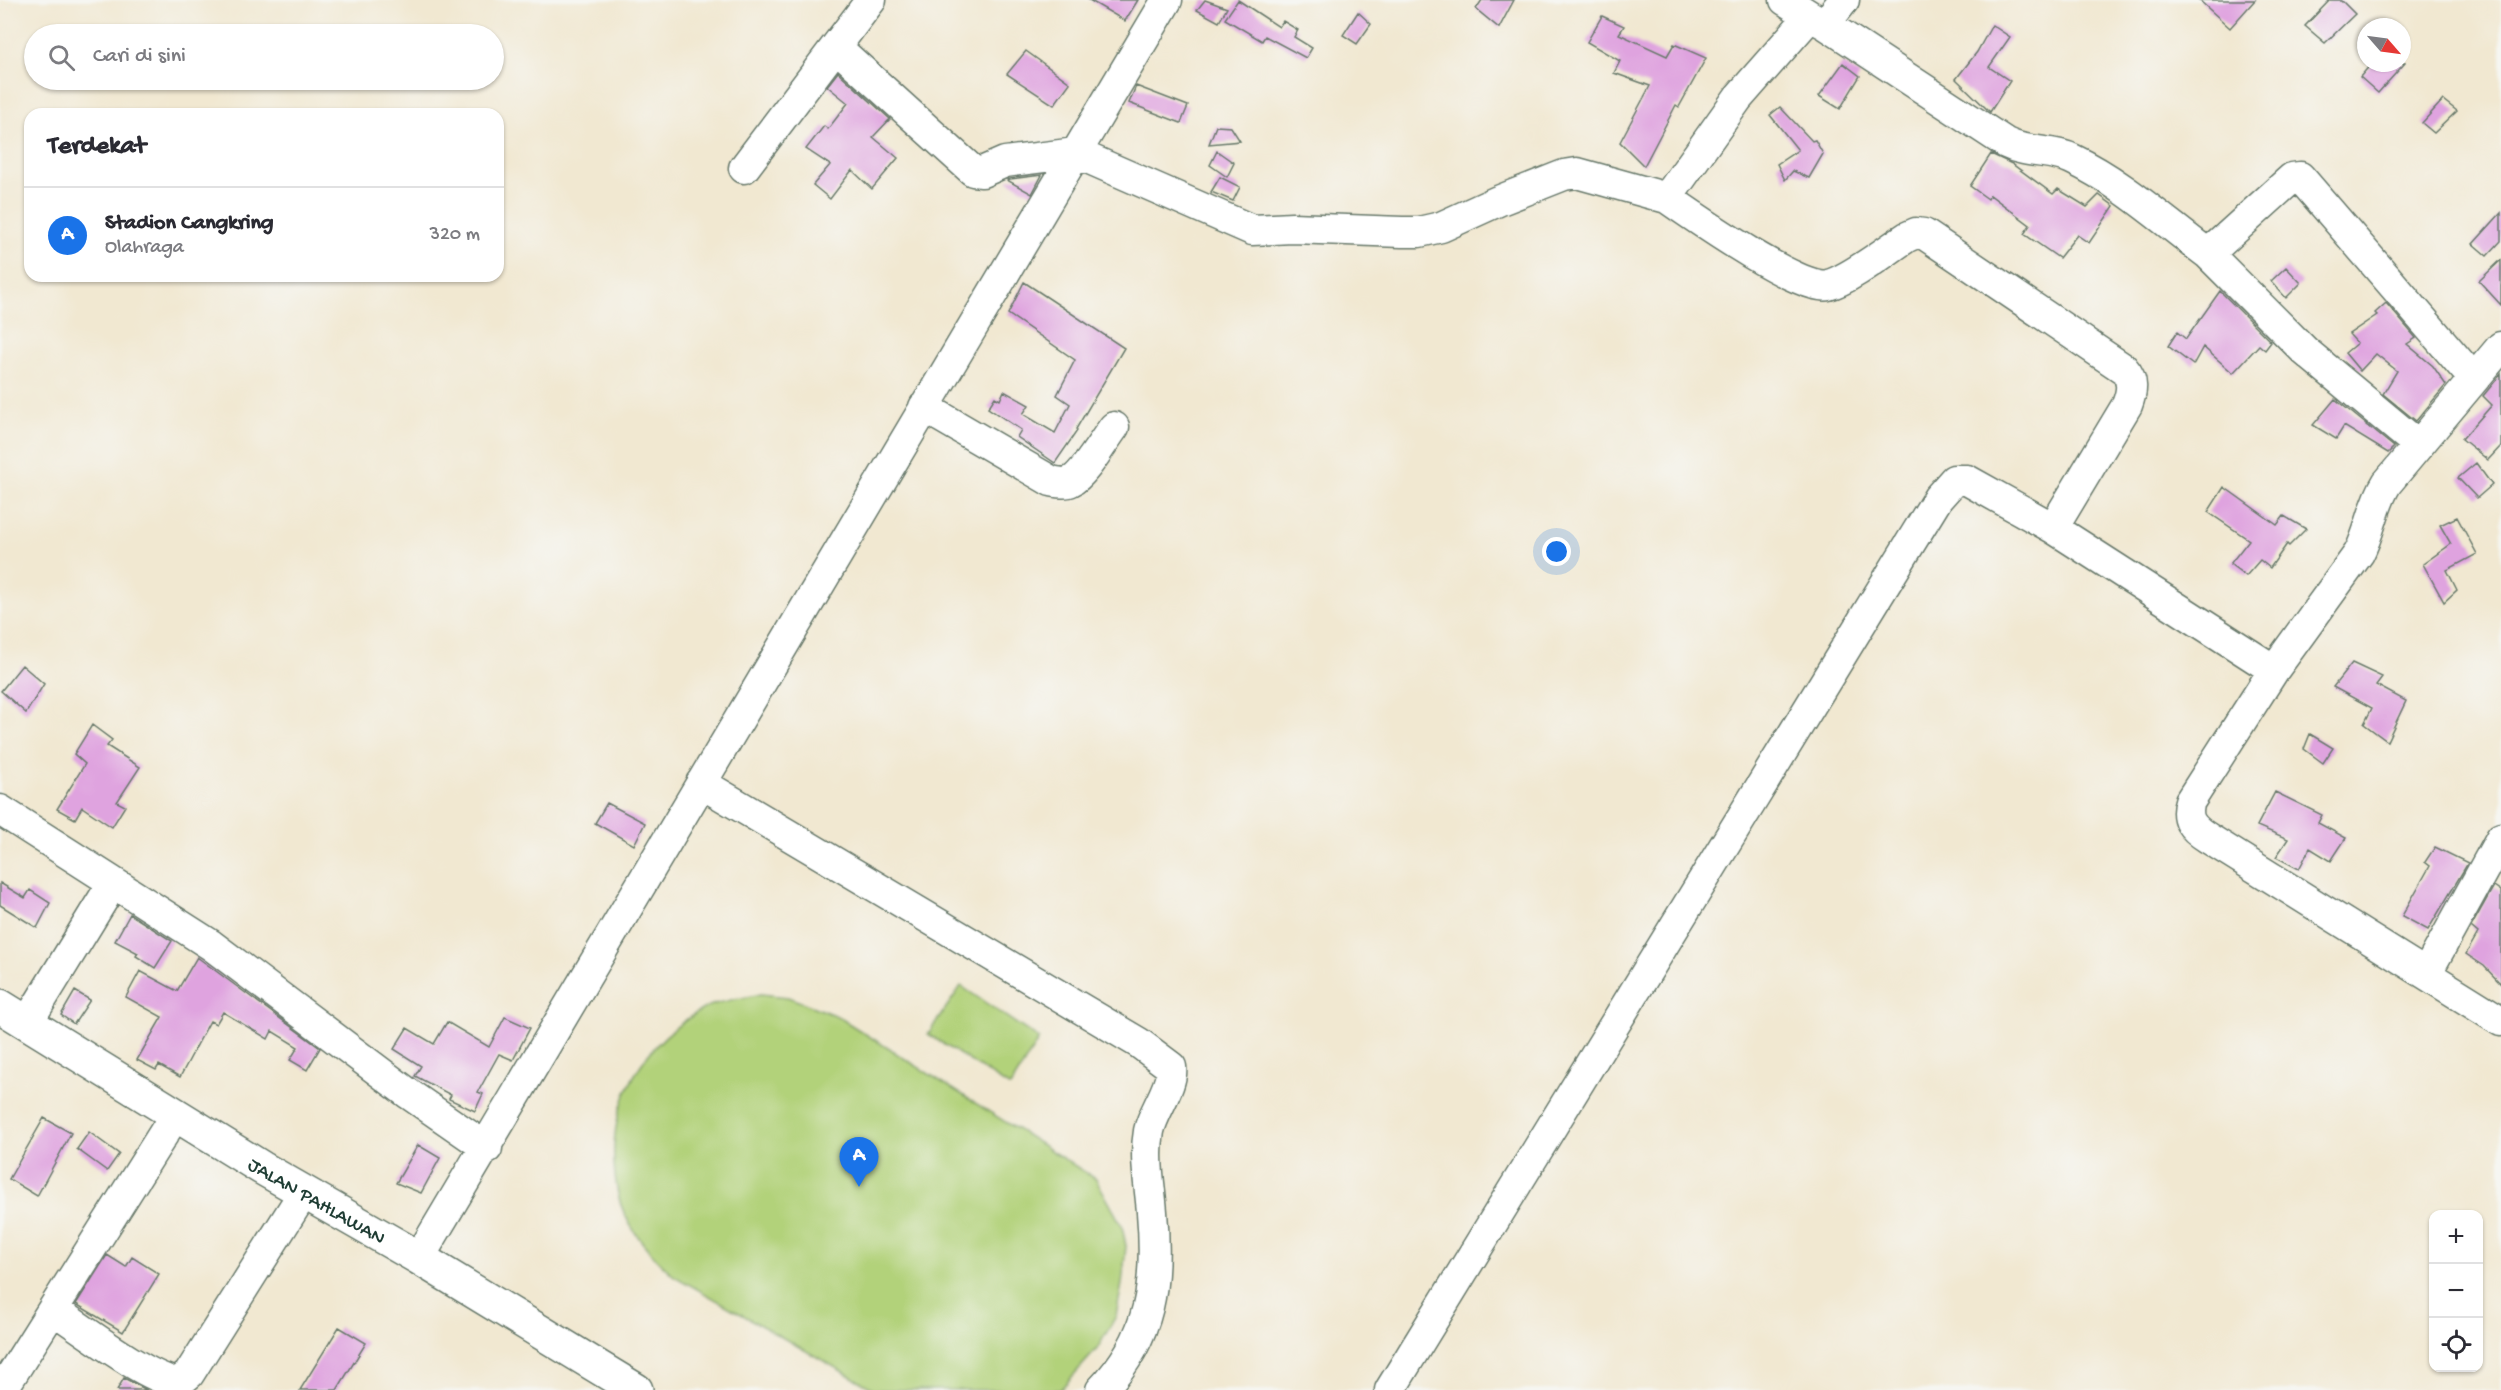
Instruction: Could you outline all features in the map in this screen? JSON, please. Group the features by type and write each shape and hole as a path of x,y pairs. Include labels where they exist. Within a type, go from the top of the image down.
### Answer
{"main road":[{"name":"JALAN PAHLAWAN","path":"14,1015 304,1192 419,1258 636,1390"}],"street":[{"path":"744,168 871,0"},
{"path":"419,1258 487,1148 701,783 1167,0"},
{"path":"1785,0 2006,143 2025,151 2062,154 2093,169 2208,254 2305,351 2418,444"},
{"path":"1667,198 1738,98 1818,20 1844,0"},
{"path":"836,47 973,171 982,172 1005,162 1076,153 1252,230 1292,228 1419,232 1441,227 1489,204 1564,175 1577,173 1667,198 1762,260 1819,286 1836,283 1907,237 1916,233 1924,234 2124,369 2130,376 2132,392 2127,405 2053,528"},
{"path":"2208,254 2292,178 2300,177 2473,378"},
{"path":"2501,347 2418,444 2378,497 2368,536 2359,553 2274,670 2190,801 2187,811 2189,821 2208,838 2501,1021"},
{"path":"924,407 1051,481 1071,481 1079,475 1114,427"},
{"path":"1390,1390 1938,498 1954,480 1967,480 2053,528 2274,670"},
{"path":"701,783 1139,1042 1171,1067 1172,1074 1155,1109 1149,1131 1147,1182 1155,1244 1153,1293 1135,1345 1115,1376 1101,1390"},
{"path":"0,810 237,964 409,1094 487,1148"},
{"path":"2426,974 2501,838"},
{"path":"14,1015 113,883"},
{"path":"2,1390 176,1114"},
{"path":"54,1310 149,1372 166,1382 178,1383 189,1374 304,1192"}],"green space":[{"path":"961,986 1039,1039 1010,1087 928,1034"},
{"path":"761,994 788,997 837,1016 1096,1179 1122,1226 1126,1246 1122,1284 1116,1316 1097,1349 1060,1390 875,1390 674,1276 640,1239 621,1206 614,1166 619,1113 628,1088 640,1066 657,1045 677,1027 714,1004"}],"building":[{"path":"1089,0 1138,0 1125,21"},
{"path":"1205,0 1227,8 1219,22 1197,10"},
{"path":"1238,0 1279,27 1283,21 1298,30 1294,37 1312,48 1306,58 1265,36 1262,41 1225,19"},
{"path":"1482,0 1514,0 1499,28 1476,9"},
{"path":"2199,0 2255,0 2230,28"},
{"path":"2330,0 2341,0 2355,14 2325,43 2305,26"},
{"path":"1358,12 1371,24 1357,44 1343,35"},
{"path":"1602,16 1624,26 1619,34 1667,56 1674,44 1706,58 1679,107 1676,105 1644,166 1620,142 1650,86 1614,73 1620,61 1587,42"},
{"path":"1992,25 2010,37 1989,67 2010,81 1990,112 1956,79 1977,52"},
{"path":"1026,51 1070,83 1054,105 1007,74"},
{"path":"1843,63 1860,76 1840,109 1819,96"},
{"path":"838,72 890,119 873,137 898,158 872,189 852,170 830,199 813,185 830,165 806,149 824,126 828,129 848,103 827,86"},
{"path":"2364,72 2397,72 2378,93 2360,77"},
{"path":"1136,86 1188,106 1181,123 1129,103"},
{"path":"2443,100 2457,111 2434,133 2422,123"},
{"path":"1780,107 1812,141 1815,140 1823,154 1809,178 1793,171 1785,180 1777,164 1798,150 1770,115"},
{"path":"1216,126 1231,127 1240,141 1209,144"},
{"path":"1217,151 1234,163 1227,177 1210,165"},
{"path":"1991,154 2012,164 2053,194 2058,189 2087,207 2099,195 2114,206 2089,243 2077,235 2059,258 2024,234 2030,225 1990,195 1988,199 1970,186"},
{"path":"1042,175 1032,194 1007,180 1010,179"},
{"path":"1220,177 1240,187 1233,201 1211,192"},
{"path":"2501,213 2501,241 2487,256 2473,244"},
{"path":"2501,260 2501,305 2479,281"},
{"path":"2286,267 2301,283 2286,298 2271,281"},
{"path":"1024,282 1124,348 1076,429 1077,431 1055,463 1017,437 1021,430 988,408 995,397 1000,400 1004,391 1029,405 1023,414 1055,433 1070,404 1057,395 1075,360 1008,314"},
{"path":"2220,291 2271,342 2265,350 2259,345 2233,373 2203,347 2193,365 2168,346 2177,332 2186,339"},
{"path":"2386,303 2416,338 2407,344 2433,366 2446,385 2416,421 2383,394 2397,371 2376,354 2360,371 2345,353 2357,343 2349,334 2377,315 2375,313"},
{"path":"2501,374 2501,446 2488,460 2462,439 2492,405 2483,396"},
{"path":"2335,399 2394,447 2388,453 2344,426 2336,439 2313,425"},
{"path":"2476,463 2492,485 2477,498 2458,478"},
{"path":"2224,487 2277,525 2284,516 2306,529 2289,546 2287,544 2270,568 2260,560 2246,576 2230,564 2249,540 2208,512"},
{"path":"2457,517 2477,554 2447,570 2457,590 2444,602 2423,564 2451,544 2440,525"},
{"path":"2352,663 2382,677 2376,685 2406,701 2387,741 2364,724 2372,708 2333,687"},
{"path":"22,665 44,684 26,713 1,691"},
{"path":"92,725 112,740 107,746 140,767 117,802 125,806 112,827 82,807 75,819 57,809 85,764 74,754"},
{"path":"2310,734 2333,748 2323,763 2304,749"},
{"path":"2275,792 2322,815 2318,823 2346,838 2331,861 2310,848 2299,869 2276,857 2288,839 2257,826"},
{"path":"607,803 645,823 634,845 595,823"},
{"path":"2435,847 2468,863 2428,930 2402,916 2430,866 2425,862"},
{"path":"0,883 25,898 30,890 50,903 37,928 0,905"},
{"path":"2494,886 2501,891 2501,984 2484,966 2466,954 2478,933 2471,927"},
{"path":"130,914 172,941 155,968 136,956 138,953 115,941"},
{"path":"197,957 320,1048 307,1070 290,1060 298,1047 272,1031 268,1039 223,1012 216,1024 210,1021 180,1077 159,1065 156,1070 137,1060 162,1017 126,997 140,971 177,991"},
{"path":"75,991 90,1000 74,1024 61,1015"},
{"path":"505,1017 530,1028 513,1060 499,1054 478,1092 483,1094 475,1111 449,1099 451,1095 415,1076 421,1066 394,1049 407,1028 434,1044 447,1022 489,1047"},
{"path":"44,1118 71,1133 37,1196 9,1179"},
{"path":"89,1132 119,1154 107,1171 77,1149"},
{"path":"418,1145 440,1158 421,1193 396,1183"},
{"path":"107,1255 126,1267 132,1257 159,1274 123,1332 76,1304"},
{"path":"339,1327 366,1343 337,1390 300,1390"},
{"path":"124,1378 141,1387 147,1390 117,1390"}],"place":[{"name":"Stadion Cangkring","path":"859,1187"}]}
